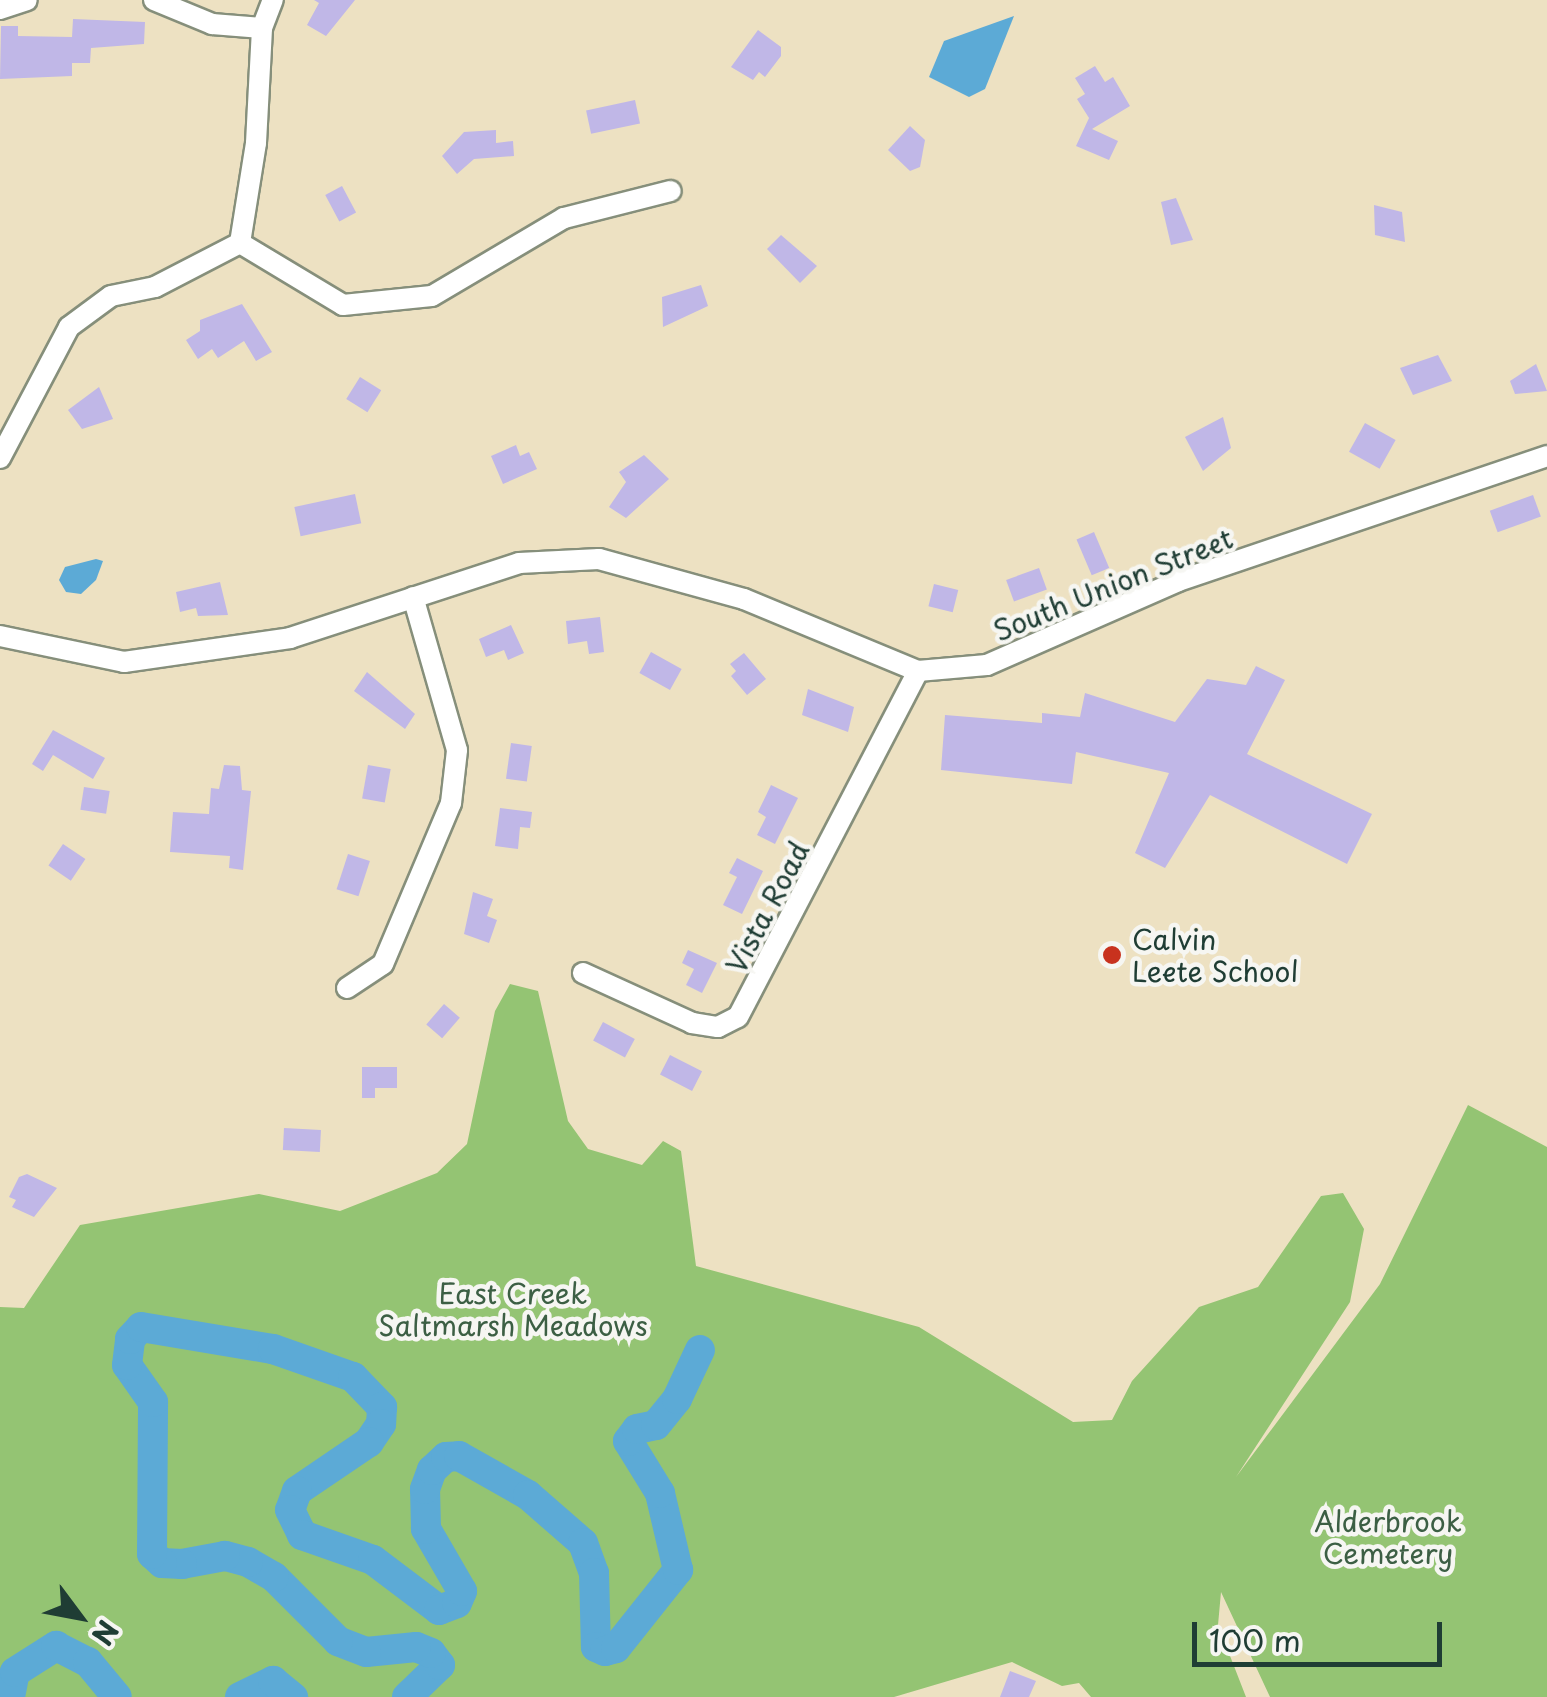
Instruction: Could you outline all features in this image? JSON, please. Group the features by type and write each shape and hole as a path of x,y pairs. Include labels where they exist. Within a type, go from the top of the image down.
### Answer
{"street":[{"path":"0,9 27,0"},
{"path":"154,0 212,24 262,28"},
{"path":"240,243 256,143 262,28 273,0"},
{"path":"240,243 343,304 432,296 564,218 671,190"},
{"path":"0,458 69,327 111,296 155,287 240,243"},
{"name":"South Union Street","path":"0,636 124,662 290,638 519,563 599,559 744,599 918,670 987,664 1178,581 1547,456"},
{"path":"347,988 383,964 451,803 457,750 413,597"},
{"name":"Vista Road","path":"583,973 692,1023 718,1027 738,1017 918,670"}],"green space":[{"path":"510,984 538,991 568,1121 588,1149 642,1165 663,1141 681,1151 696,1266 919,1327 1073,1422 1112,1420 1132,1381 1199,1307 1258,1287 1321,1196 1343,1193 1364,1229 1350,1302 1236,1477 1380,1284 1468,1105 1547,1147 1547,1697 1270,1697 1221,1592 1218,1625 1246,1697 1091,1697 1079,1683 1062,1686 1012,1662 894,1697 0,1697 0,1307 24,1308 80,1225 259,1194 340,1211 437,1173 467,1144 495,1011"}],"water":[{"path":"1014,16 985,89 969,97 929,77 944,41"},
{"path":"96,559 103,561 96,580 81,594 66,592 59,580 65,567"}],"building":[{"path":"314,0 355,0 326,36 307,25 319,3"},
{"path":"73,19 145,22 144,44 91,48 90,63 72,63 72,76 0,79 1,26 18,26 18,36 72,37"},
{"path":"758,30 781,47 781,56 765,77 759,72 753,80 731,67"},
{"path":"1095,66 1105,82 1113,77 1130,106 1092,129 1118,141 1109,160 1076,146 1089,118 1077,99 1085,94 1075,78"},
{"path":"635,100 640,123 591,134 586,110"},
{"path":"910,126 925,140 920,167 910,171 888,150"},
{"path":"496,130 496,143 513,141 514,156 474,159 457,174 442,156 464,132"},
{"path":"342,186 356,212 339,221 325,195"},
{"path":"1176,198 1193,240 1171,245 1161,202"},
{"path":"1374,205 1402,212 1405,242 1375,235"},
{"path":"781,235 817,266 800,283 767,249"},
{"path":"701,285 708,306 663,327 662,297"},
{"path":"242,304 272,352 256,361 244,341 218,358 212,349 198,359 186,340 200,331 200,320"},
{"path":"1438,355 1452,381 1413,395 1400,368"},
{"path":"1536,364 1547,391 1515,394 1510,381"},
{"path":"360,377 381,390 367,412 346,399"},
{"path":"99,387 113,419 82,429 68,410"},
{"path":"1223,417 1231,448 1203,471 1185,437"},
{"path":"1365,423 1396,440 1380,469 1349,452"},
{"path":"516,445 520,456 529,452 537,469 503,484 491,456"},
{"path":"644,455 669,479 626,518 609,507 626,482 619,472"},
{"path":"355,494 361,523 301,536 294,507"},
{"path":"1533,495 1541,517 1498,532 1490,511"},
{"path":"1094,532 1109,568 1092,575 1077,539"},
{"path":"1039,568 1047,590 1014,602 1006,580"},
{"path":"220,582 228,615 198,616 196,608 180,612 176,592"},
{"path":"934,584 958,590 953,612 928,606"},
{"path":"600,617 604,652 589,654 587,641 568,644 566,621"},
{"path":"511,625 524,653 508,660 504,650 486,657 479,639"},
{"path":"651,652 682,669 670,690 639,673"},
{"path":"744,653 766,679 747,695 731,676 736,671 730,664"},
{"path":"1256,666 1285,680 1247,754 1372,814 1347,864 1210,795 1165,868 1135,853 1169,773 1076,752 1072,784 941,770 945,715 1042,723 1042,713 1080,717 1085,693 1175,722 1207,679 1246,685"},
{"path":"367,672 415,714 405,729 354,691"},
{"path":"808,689 854,707 848,732 802,715"},
{"path":"53,730 105,758 93,779 53,755 43,771 32,764"},
{"path":"511,743 532,746 527,782 506,779"},
{"path":"224,765 240,766 242,790 251,791 243,870 229,868 230,856 170,852 173,812 209,814 211,788 219,789"},
{"path":"368,765 391,769 385,802 362,798"},
{"path":"771,785 798,798 775,844 757,835 766,817 758,812"},
{"path":"84,787 110,791 106,814 80,810"},
{"path":"500,808 532,812 530,828 520,827 518,849 495,846"},
{"path":"63,844 85,859 71,881 48,866"},
{"path":"348,854 370,861 358,896 337,889"},
{"path":"737,858 763,871 742,914 723,905 737,877 729,873"},
{"path":"473,892 493,899 487,916 497,920 489,943 464,934"},
{"path":"688,950 717,963 702,993 686,985 694,969 682,963"},
{"path":"444,1004 460,1018 442,1038 426,1024"},
{"path":"603,1022 635,1039 625,1057 593,1041"},
{"path":"670,1055 702,1071 692,1091 660,1075"},
{"path":"362,1067 397,1067 397,1088 375,1088 375,1098 362,1098"},
{"path":"284,1128 321,1130 320,1152 283,1150"},
{"path":"27,1174 57,1188 34,1217 12,1207 16,1200 9,1197 19,1177"},
{"path":"1010,1671 1036,1681 1029,1697 1000,1697"}],"waterway":[{"path":"407,1697 440,1665 431,1653 416,1647 366,1652 338,1641 274,1577 248,1562 225,1556 182,1564 162,1563 152,1554 153,1402 127,1365 130,1339 141,1327 273,1349 353,1377 382,1407 381,1424 369,1442 297,1491 290,1510 302,1535 373,1560 439,1610 457,1603 462,1591 426,1529 425,1489 432,1470 446,1457 459,1456 528,1495 583,1543 594,1573 596,1647 605,1651 616,1648 678,1570 660,1493 628,1441 637,1429 656,1425 677,1399 700,1350"},
{"path":"10,1697 15,1672 56,1646 88,1662 117,1697"},
{"path":"240,1697 273,1681 293,1697"}],"place":[{"name":"Calvin Leete School","path":"1112,955"}],"park label":[{"name":"East Creek Saltmarsh Meadows","path":"513,1309"},
{"name":"Alderbrook Cemetery","path":"1388,1537"}]}
